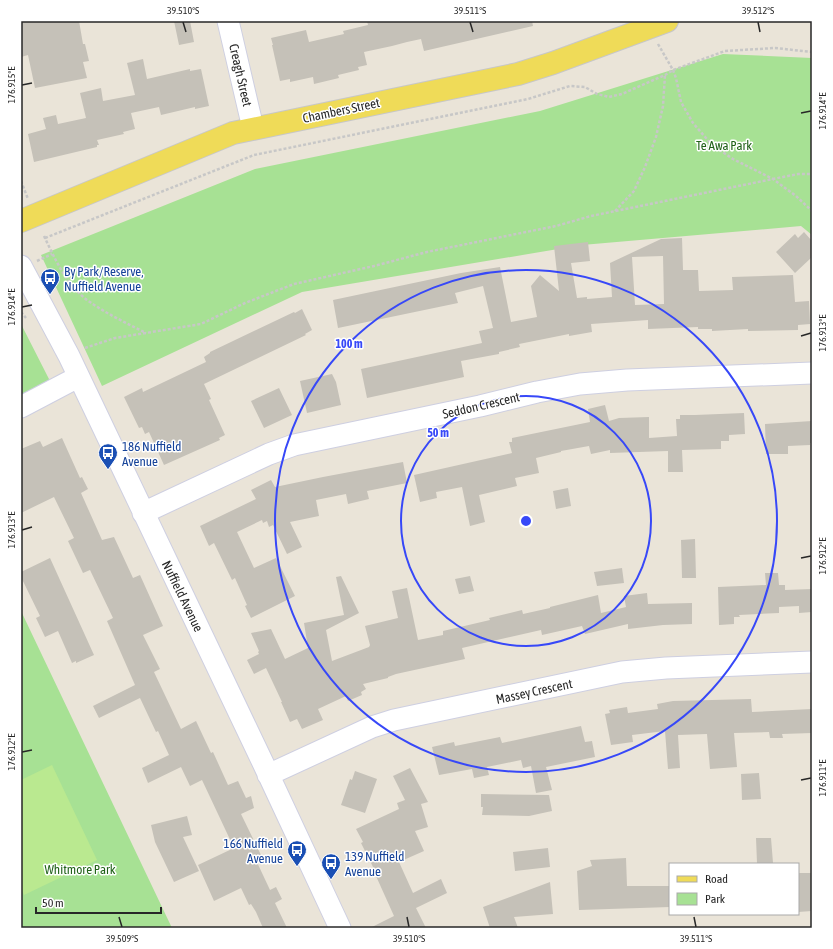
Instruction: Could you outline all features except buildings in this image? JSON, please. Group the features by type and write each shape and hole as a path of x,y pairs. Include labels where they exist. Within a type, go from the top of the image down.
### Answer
{"main road":[{"name":"Chambers Street","path":"28,218 233,133 518,74 553,63 667,21"}],"street":[{"name":"Creagh Street","path":"228,21 253,128"},
{"name":"Nuffield Avenue","path":"21,266 68,356 340,928"},
{"name":"Seddon Crescent","path":"143,513 269,454 294,445 480,406 536,392 580,384 627,380 812,374"},
{"path":"21,407 78,377"},
{"name":"Massey Crescent","path":"268,775 372,727 394,720 622,672 666,668 812,662"}],"path":[{"path":"658,44 673,70 681,102 693,122 712,145 733,159 773,179 796,196 812,211"},
{"path":"45,238 254,154 528,99 570,86 585,87 597,94 609,97 622,94 673,70 725,51 775,48 812,52"},
{"path":"614,212 634,191 654,143 663,106 665,75"},
{"path":"68,356 87,346 115,338 201,324 245,303 294,284 374,266 427,252 556,226 591,216 798,174 812,174"},
{"path":"21,181 28,218 45,238 61,271 72,286 86,299 146,334"},
{"path":"21,312 29,323"}],"green space":[{"name":"Te Awa Park","path":"723,54 812,58 812,235 801,226 582,245 302,292 102,386 41,255 255,169 540,111"},
{"path":"21,324 50,381 21,397"},
{"name":"Whitmore Park","path":"21,611 172,928 21,928"},
{"path":"52,765 97,860 24,895 21,888 21,780"}],"place":[{"name":"By Park/Reserve, Nuffield Avenue","path":"50,295"},
{"name":"186 Nuffield Avenue","path":"108,470"},
{"name":"166 Nuffield Avenue","path":"297,867"},
{"name":"139 Nuffield Avenue","path":"331,880"}]}
